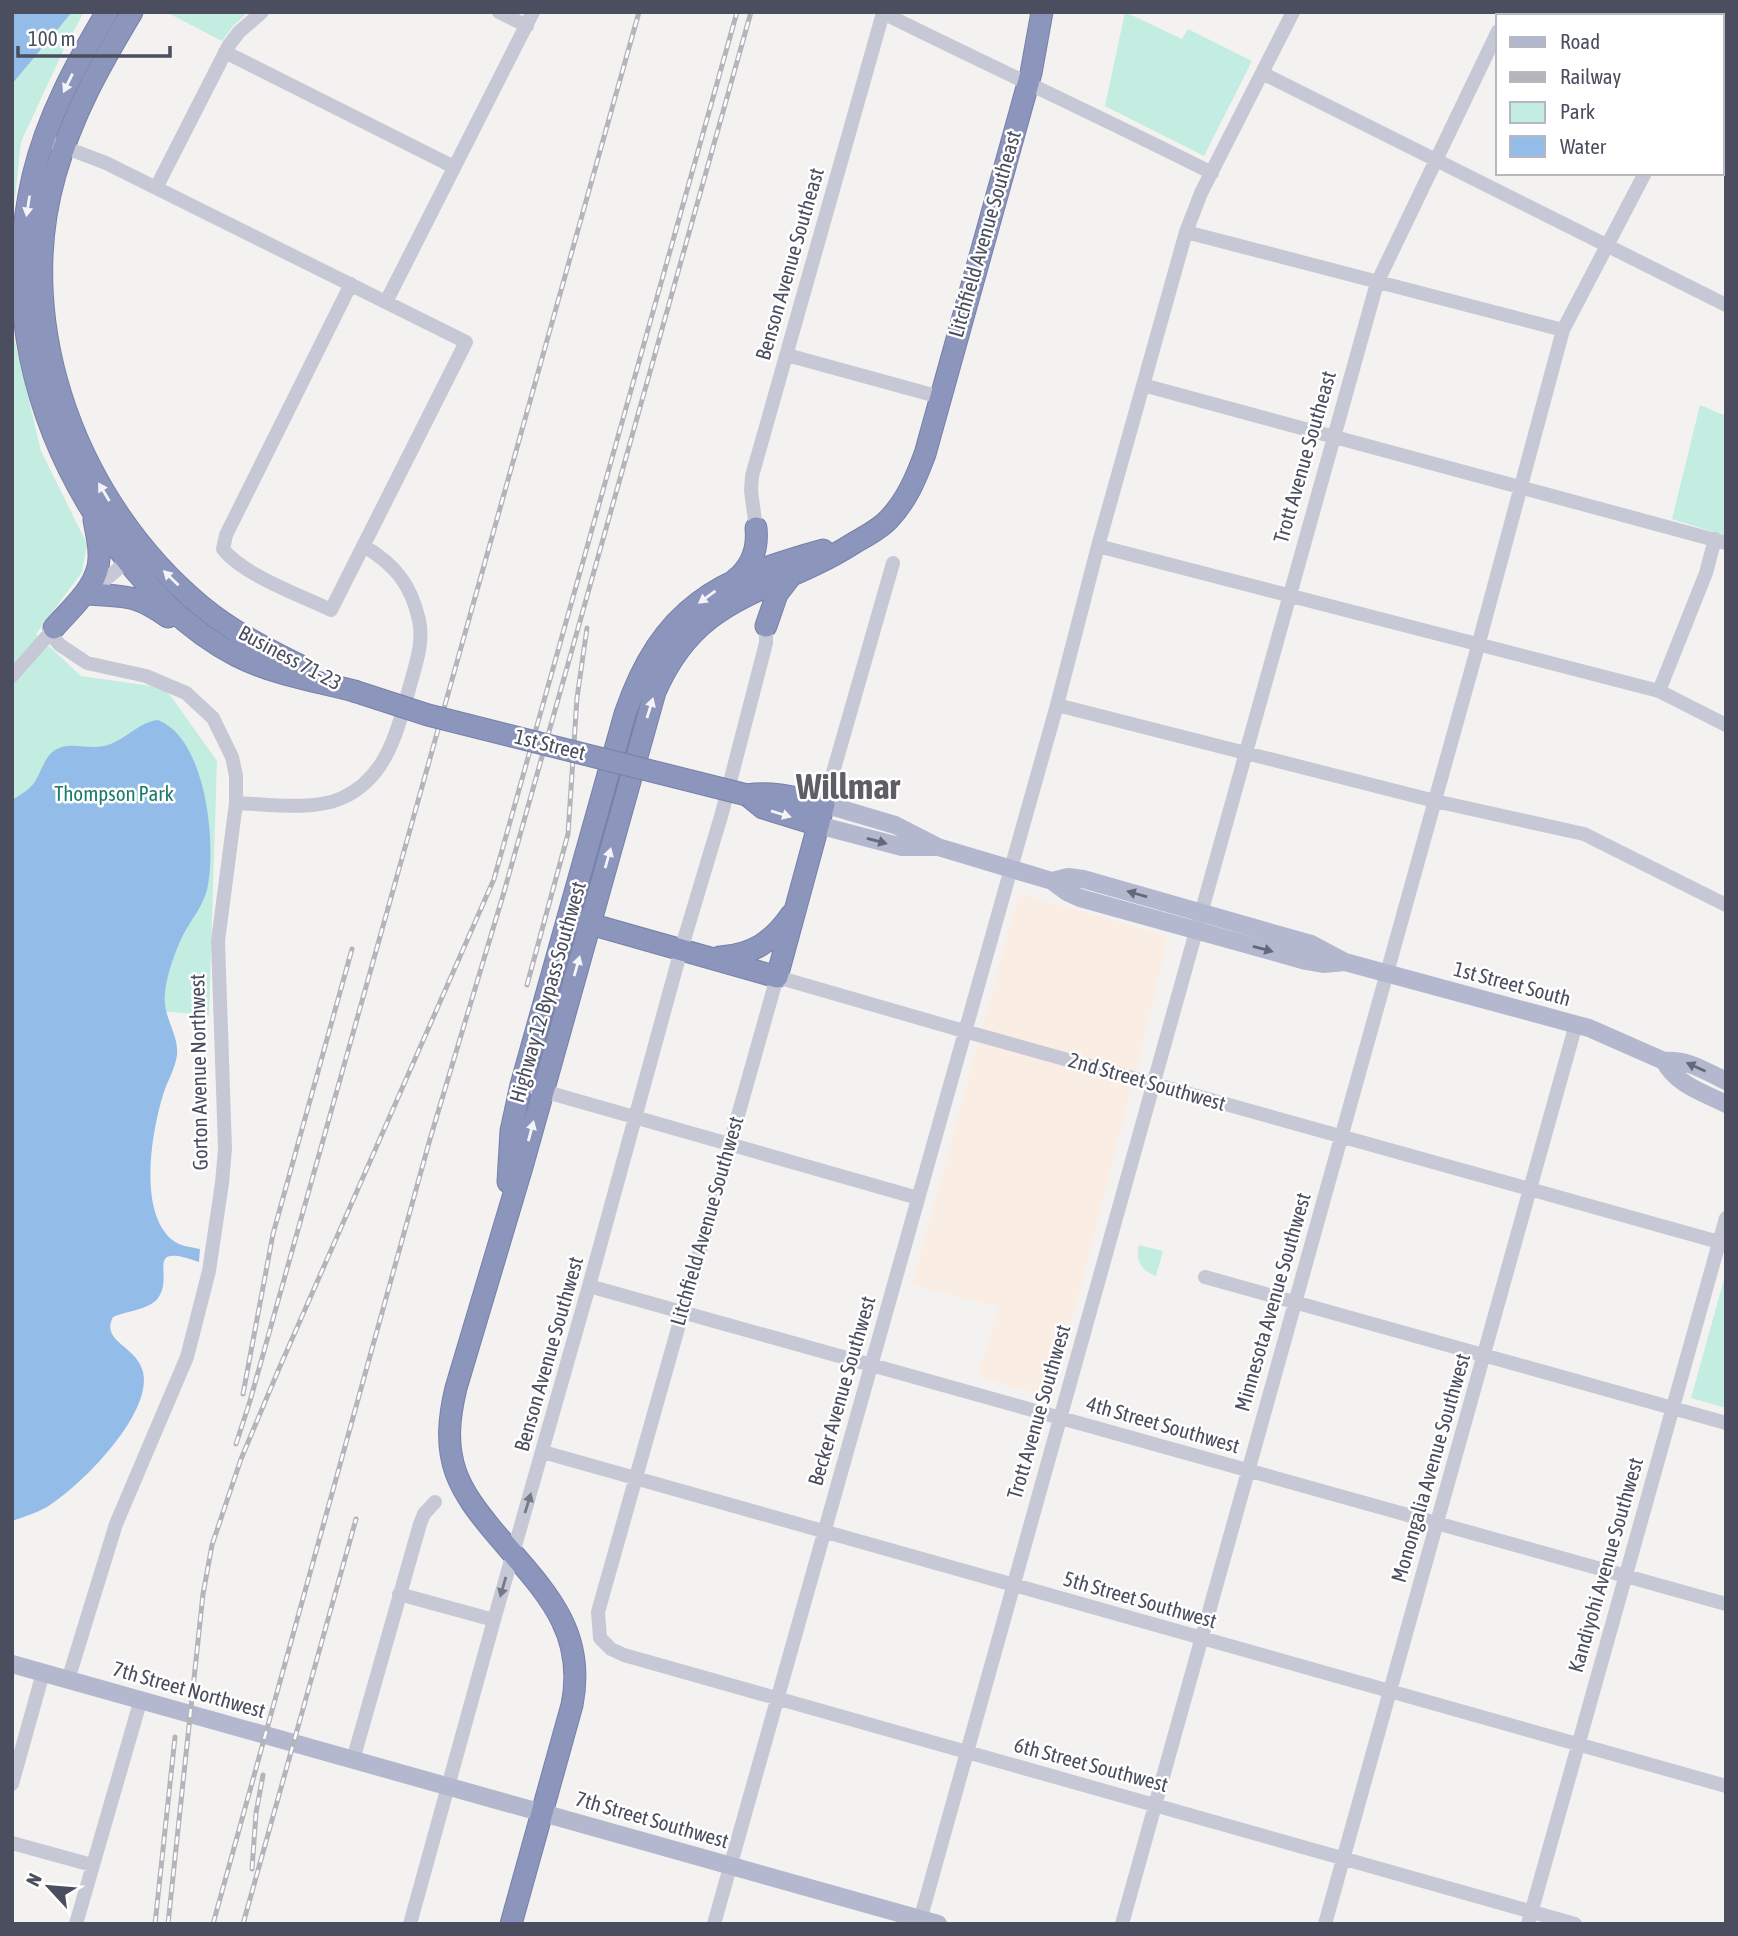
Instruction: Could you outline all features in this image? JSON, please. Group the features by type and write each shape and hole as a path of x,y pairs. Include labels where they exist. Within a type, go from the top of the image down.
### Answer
{"highway":[{"name":"Business 71-23","path":"107,12 69,80 44,140 33,176 26,214 22,261 23,309 35,382 49,424 66,466 92,512 134,555 239,633 354,691"},
{"name":"Business 71-23","path":"132,12 83,97 52,189 43,257 43,302 49,349 60,394 77,440 134,555 158,595 192,626 237,656 284,673 354,691"},
{"name":"Litchfield Avenue Southeast","path":"732,602 833,557 862,539 887,521 913,486 925,454 1028,83 1042,12"},
{"path":"51,630 90,587 99,567 100,554 92,512"},
{"path":"735,580 751,562 757,541 756,528"},
{"path":"735,580 787,560 862,539"},
{"path":"766,626 776,594 792,575"},
{"name":"Highway 12 Bypass Southwest","path":"505,1220 511,1131 521,1085 632,694 654,649 668,630 693,607 735,580"},
{"path":"89,594 125,595 139,599 203,639 237,656"},
{"path":"732,602 749,601 754,604 763,614 766,626"},
{"name":"Highway 12 Bypass Southwest","path":"542,1812 572,1705 577,1673 572,1643 551,1601 478,1512 461,1485 452,1455 449,1431 456,1388 655,692 669,664 697,628 732,602"},
{"name":"1st Street","path":"354,691 428,715 737,795 780,793 821,814"},
{"name":"Litchfield Avenue Southwest","path":"777,977 821,814"},
{"path":"689,952 736,956 758,948 779,932 799,901"},
{"name":"2nd Street Southwest","path":"568,918 777,977"},
{"path":"511,1924 542,1812"}],"main road":[{"name":"1st Street South","path":"821,814 895,825 938,847 1052,881 1080,898 1197,932 1306,961 1322,964 1345,962"},
{"name":"1st Street South","path":"1052,881 1068,877 1083,878 1311,944 1345,962 1576,1024 1609,1035 1664,1061 1689,1063 1726,1082"},
{"name":"1st Street South","path":"1664,1061 1672,1074 1681,1081 1726,1104"},
{"name":"7th Street Northwest","path":"12,1664 354,1760"},
{"name":"7th Street Southwest","path":"354,1760 919,1921 938,1924"}],"street":[{"path":"156,188 225,52 239,32 262,12"},
{"path":"386,302 531,16 499,12"},
{"name":"Becker Avenue Southwest","path":"714,1924 1057,705 1098,546 1186,232 1193,211 1293,12"},
{"path":"883,13 1212,173"},
{"name":"Benson Avenue Southeast","path":"756,528 751,491 752,476 883,13"},
{"name":"Trott Avenue Southeast","path":"1203,912 1288,595 1377,283 1496,36"},
{"path":"225,52 454,167"},
{"path":"1262,73 1726,305"},
{"path":"44,140 99,160 466,342 331,610 274,584 230,558 223,550 226,535 351,285"},
{"name":"Minnesota Avenue Southwest","path":"1122,1924 1478,646 1563,331 1644,175"},
{"path":"1186,232 1563,331"},
{"path":"787,355 940,397"},
{"path":"1143,385 1521,485 1720,541 1659,691"},
{"path":"236,803 314,805 340,800 371,778 394,741 419,653 419,621 406,584 396,569 386,559 364,546"},
{"path":"1098,546 1659,691 1726,725"},
{"path":"12,676 51,630 134,555"},
{"path":"821,814 893,563"},
{"path":"737,795 766,626"},
{"name":"Gorton Avenue Northwest","path":"51,630 61,645 87,663 168,684 186,692 213,719 232,757 236,776 236,803 218,941 225,1149 209,1271 187,1357 116,1524 68,1680"},
{"path":"1057,705 1435,801 1584,834 1726,905"},
{"name":"Benson Avenue Southwest","path":"410,1924 636,1118 737,795"},
{"name":"Trott Avenue Southwest","path":"919,1921 1203,912"},
{"name":"2nd Street Southwest","path":"777,977 1722,1243"},
{"name":"Litchfield Avenue Southwest","path":"600,1638 598,1612 777,977"},
{"name":"Monongalia Avenue Southwest","path":"1325,1924 1576,1024"},
{"path":"521,1085 918,1198"},
{"name":"Kandiyohi Avenue Southwest","path":"1530,1918 1671,1408 1722,1243 1726,1218"},
{"path":"1205,1277 1726,1423"},
{"name":"4th Street Southwest","path":"589,1286 1726,1604"},
{"name":"5th Street Southwest","path":"543,1452 825,1534 1726,1786"},
{"path":"354,1760 399,1594 424,1514 435,1502"},
{"path":"399,1594 494,1620"},
{"name":"6th Street Southwest","path":"600,1638 611,1649 624,1655 1343,1858 1530,1918 1575,1924"},
{"path":"12,1784 43,1673"},
{"path":"76,1924 141,1699"},
{"path":"12,1843 92,1864"}],"shaded area":[{"path":"1019,893 1167,936 1151,1013 1052,1398 978,1377 998,1307 912,1285"}],"green space":[{"path":"45,12 84,12 21,142 12,225 12,57"},
{"path":"166,12 248,12 222,41"},
{"path":"1125,12 1182,39 1188,29 1252,61 1204,156 1105,106"},
{"name":"Thompson Park","path":"12,330 41,451 87,544 82,572 36,634 81,676 165,688 217,761 209,1015 170,1012 12,1020"},
{"path":"1700,405 1726,416 1726,536 1672,519"},
{"path":"1139,1245 1163,1251 1156,1276 1140,1264"},
{"path":"1726,1272 1726,1408 1691,1398"}],"water":[{"path":"12,12 72,12 12,84"},
{"path":"158,720 175,731 188,748 198,771 209,822 210,871 207,890 180,943 166,985 166,1010 176,1039 177,1055 159,1110 150,1169 154,1209 161,1226 174,1241 200,1249 199,1262 171,1256 165,1259 164,1280 158,1298 143,1308 113,1317 111,1332 134,1356 143,1372 143,1389 126,1428 95,1467 61,1497 43,1509 12,1521 12,800 32,786 48,757 55,750 67,746 92,747 111,744 144,724"}],"railway":[{"path":"236,1444 639,12"},
{"path":"168,1924 203,1594 212,1545 241,1459 278,1371 494,879 737,12"},
{"path":"213,1924 430,1139 504,892 751,12"},
{"path":"527,985 568,834 577,698 587,628"},
{"path":"243,1394 273,1234 352,949"},
{"path":"243,1924 356,1519"},
{"path":"155,1924 175,1737"},
{"path":"252,1869 256,1813 263,1775"}],"district":[{"name":"Willmar","path":"848,787"}]}
